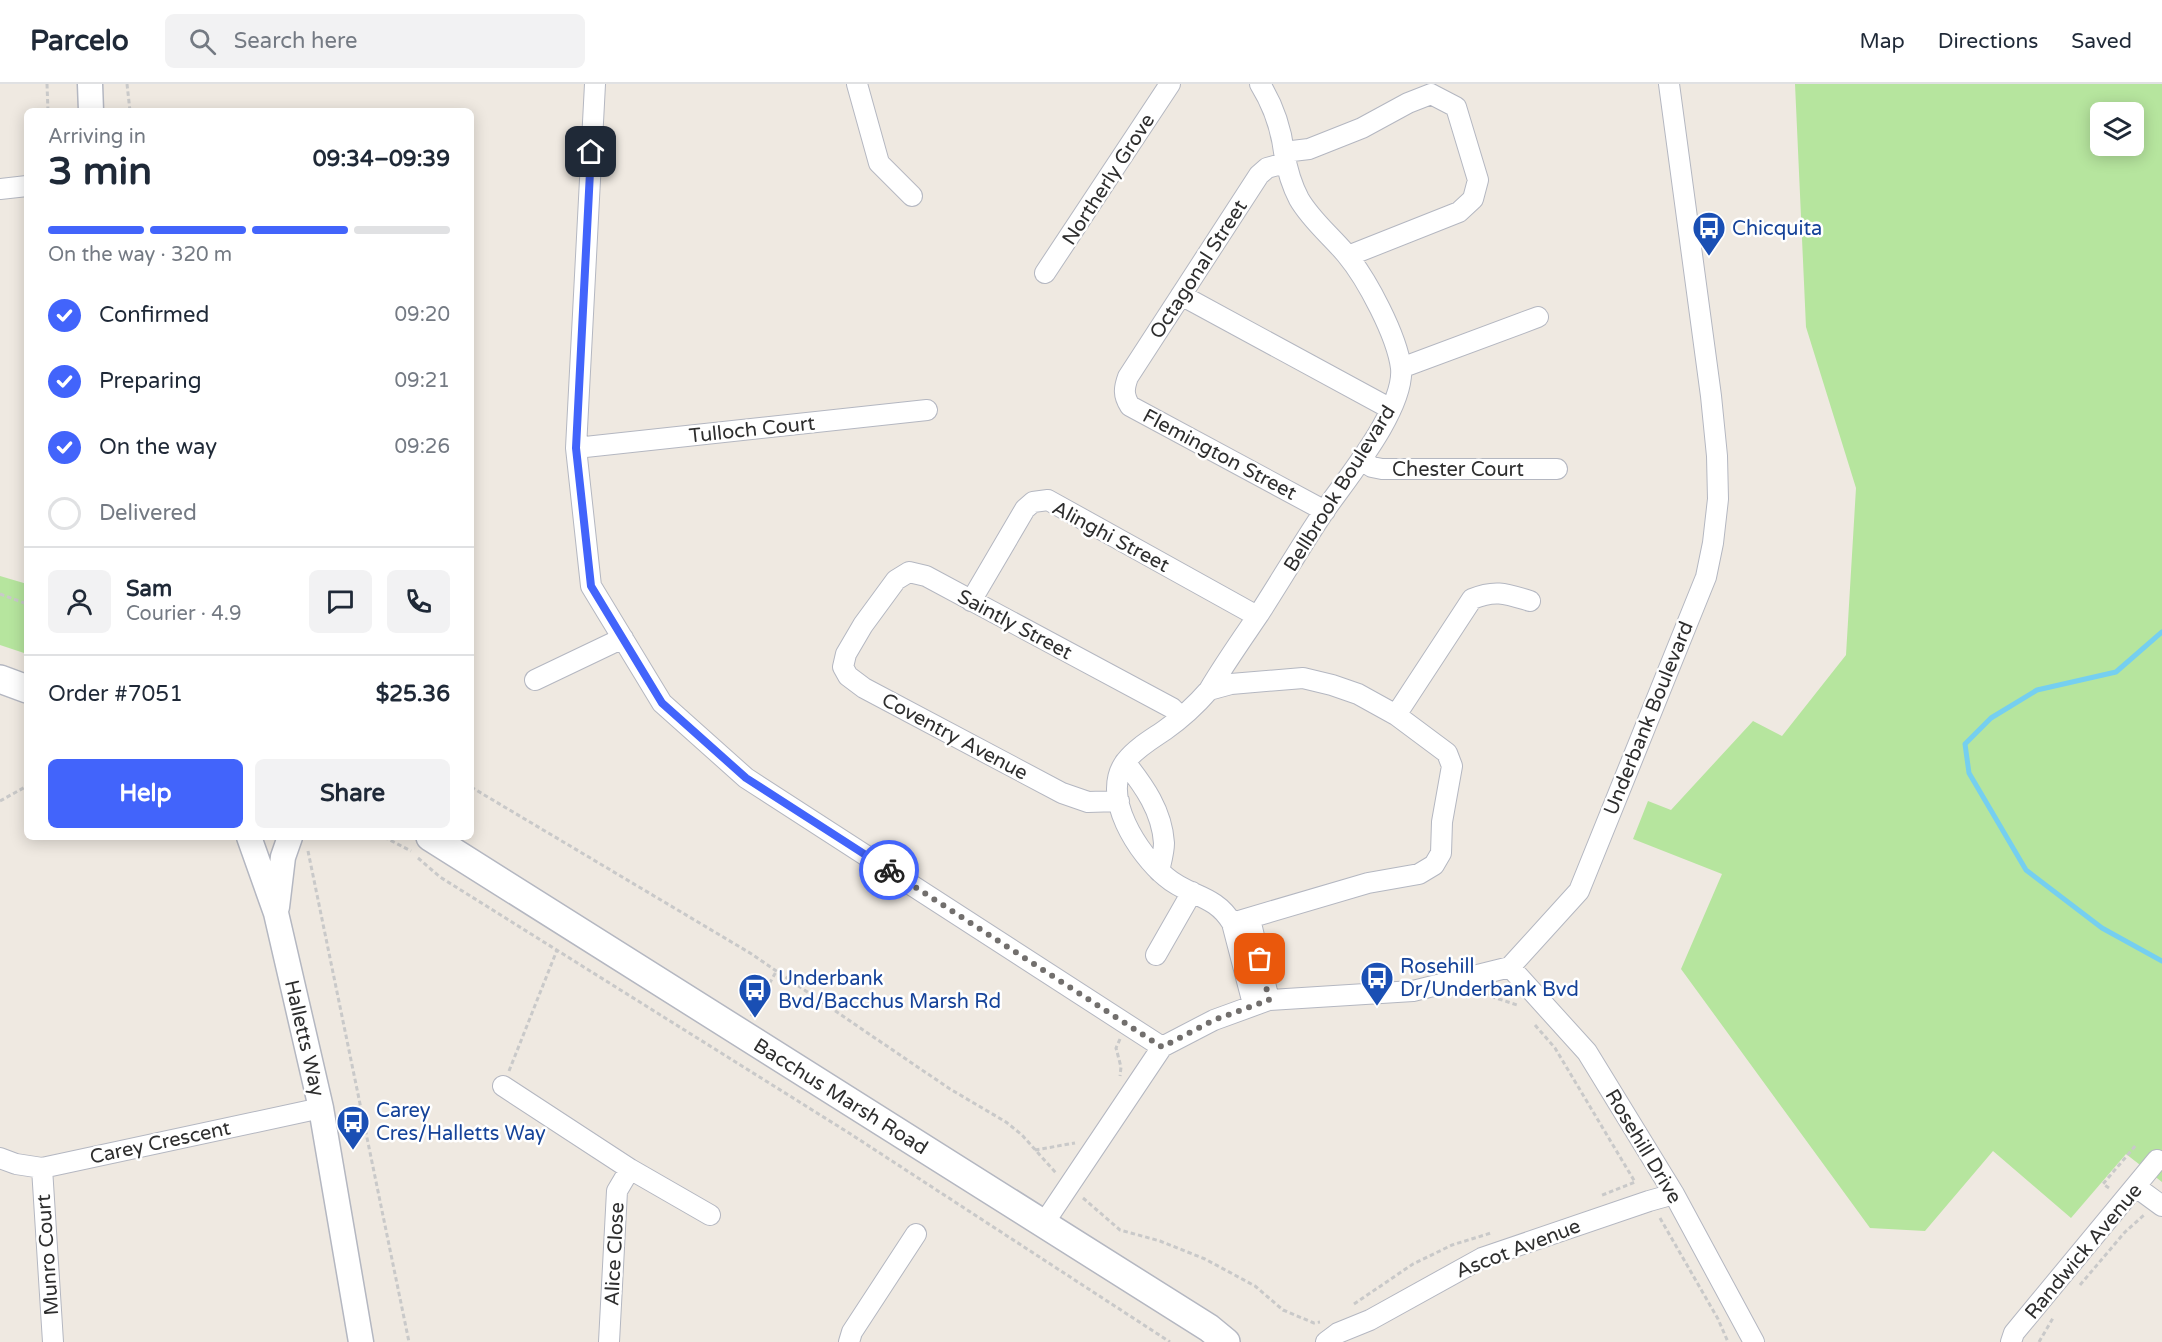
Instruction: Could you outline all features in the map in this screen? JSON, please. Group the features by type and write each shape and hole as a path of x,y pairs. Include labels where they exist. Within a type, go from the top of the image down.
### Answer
{"main road":[{"path":"0,679 24,688"},
{"name":"Bacchus Marsh Road","path":"422,840 471,865"},
{"name":"Bacchus Marsh Road","path":"434,840 1218,1335 1242,1342"}],"street":[{"path":"90,84 91,108"},
{"path":"595,84 576,448 591,586 662,703 746,778 1162,1047"},
{"path":"857,84 879,163 912,196"},
{"name":"Northerly Grove","path":"1045,273 1170,84"},
{"name":"Bellbrook Boulevard","path":"1125,762 1139,748 1191,710 1209,690 1325,511 1361,460 1392,409 1400,386 1401,368 1375,296 1348,256 1301,201 1285,158 1276,116 1260,84"},
{"name":"Underbank Boulevard","path":"1509,967 1579,891 1706,577 1713,543 1718,499 1711,396 1669,84"},
{"name":"Octagonal Street","path":"1124,389 1128,376 1180,295 1259,175 1267,168 1285,158 1362,128 1408,103 1431,94 1456,108 1478,180 1473,199 1459,212 1348,256"},
{"path":"0,189 24,186"},
{"path":"1180,295 1392,409"},
{"path":"1401,368 1538,317"},
{"name":"Flemington Street","path":"1124,389 1130,406 1325,511"},
{"name":"Tulloch Court","path":"576,448 927,410"},
{"name":"Chester Court","path":"1361,460 1372,467 1383,470 1557,469"},
{"name":"Alinghi Street","path":"971,601 1025,509 1033,502 1048,500 1257,616"},
{"name":"Saintly Street","path":"863,626 896,580 909,572 926,576 1172,708 1181,717"},
{"path":"1396,715 1472,599 1486,593 1504,592 1530,601"},
{"name":"Coventry Avenue","path":"863,626 846,654 843,667 848,676 864,688 1062,793 1088,802 1119,801"},
{"path":"535,680 623,638"},
{"path":"1209,690 1230,684 1302,678 1358,694 1396,715 1448,753 1452,766 1442,822 1441,853 1434,865 1419,874 1368,883 1241,921"},
{"path":"1160,871 1164,845 1162,830 1148,791 1125,762 1116,782 1119,801 1121,811 1139,849 1167,879 1212,901 1241,921 1261,1002"},
{"name":"Halletts Way","path":"250,840 276,913 321,1108 361,1342"},
{"name":"Halletts Way","path":"276,913 283,857 298,842"},
{"path":"1156,955 1192,892"},
{"path":"1044,1223 1162,1047 1214,1020 1261,1002 1413,991 1509,967"},
{"name":"Rosehill Drive","path":"1509,967 1587,1052 1674,1194 1754,1342"},
{"path":"503,1086 630,1169 710,1215"},
{"name":"Carey Crescent","path":"0,1158 16,1164 42,1168 321,1108"},
{"name":"Randwick Avenue","path":"2011,1342 2014,1333 2157,1160"},
{"name":"Munro Court","path":"42,1168 53,1342"},
{"name":"Alice Close","path":"609,1342 617,1191 630,1169"},
{"path":"2136,1187 2159,1204"},
{"name":"Ascot Avenue","path":"1370,1320 1482,1258 1674,1194"},
{"path":"849,1342 852,1332 916,1234"},
{"path":"1326,1342 1338,1333 1370,1320"},
{"path":"1349,1342 1370,1320"}],"path":[{"path":"47,84 48,108"},
{"path":"127,84 130,108"},
{"path":"0,594 24,603"},
{"path":"0,801 24,788"},
{"path":"474,789 750,952 950,1089 1006,1122 1069,1186 1120,1230 1160,1241 1205,1259 1255,1286 1283,1310 1314,1323 1323,1322"},
{"path":"390,840 410,850 440,877 849,1133 1170,1342"},
{"path":"298,842 410,1342"},
{"path":"503,1086 556,950"},
{"path":"742,1034 777,970"},
{"path":"1479,976 1487,995 1518,1005"},
{"path":"1533,1022 1555,1048 1635,1182 1596,1198"},
{"path":"1120,1080 1121,1067 1116,1048 1127,1024"},
{"path":"1035,1150 1076,1143"},
{"path":"1649,1201 1718,1319 1728,1342"},
{"path":"2074,1292 2125,1232 2159,1204"},
{"path":"1348,1308 1413,1264 1452,1245 1494,1232"},
{"path":"2039,1342 2060,1310"}],"green space":[{"path":"1795,84 2162,84 2162,1182 2126,1154 2071,1218 1993,1151 1925,1231 1870,1228 1681,969 1722,874 1633,839 1648,801 1671,810 1753,721 1782,736 1846,655 1856,488 1806,327"},
{"path":"0,576 24,583 24,653 0,645"}],"waterway":[{"path":"2162,632 2116,672 2037,690 1991,718 1965,744 1969,773 2026,870 2102,928 2162,961"}],"way so far":[{"path":"889,870 1162,1047 1214,1020 1252,1004 1269,1000 1260,959"}],"place":[{"name":"Chicquita","path":"1709,257"},
{"name":"Rosehill Dr/Underbank Bvd","path":"1377,1007"},
{"name":"Underbank Bvd/Bacchus Marsh Rd","path":"755,1019"},
{"name":"Carey Cres/Halletts Way","path":"353,1151"}],"route":[{"path":"591,152 576,448 591,586 662,703 746,778 889,870"}]}
